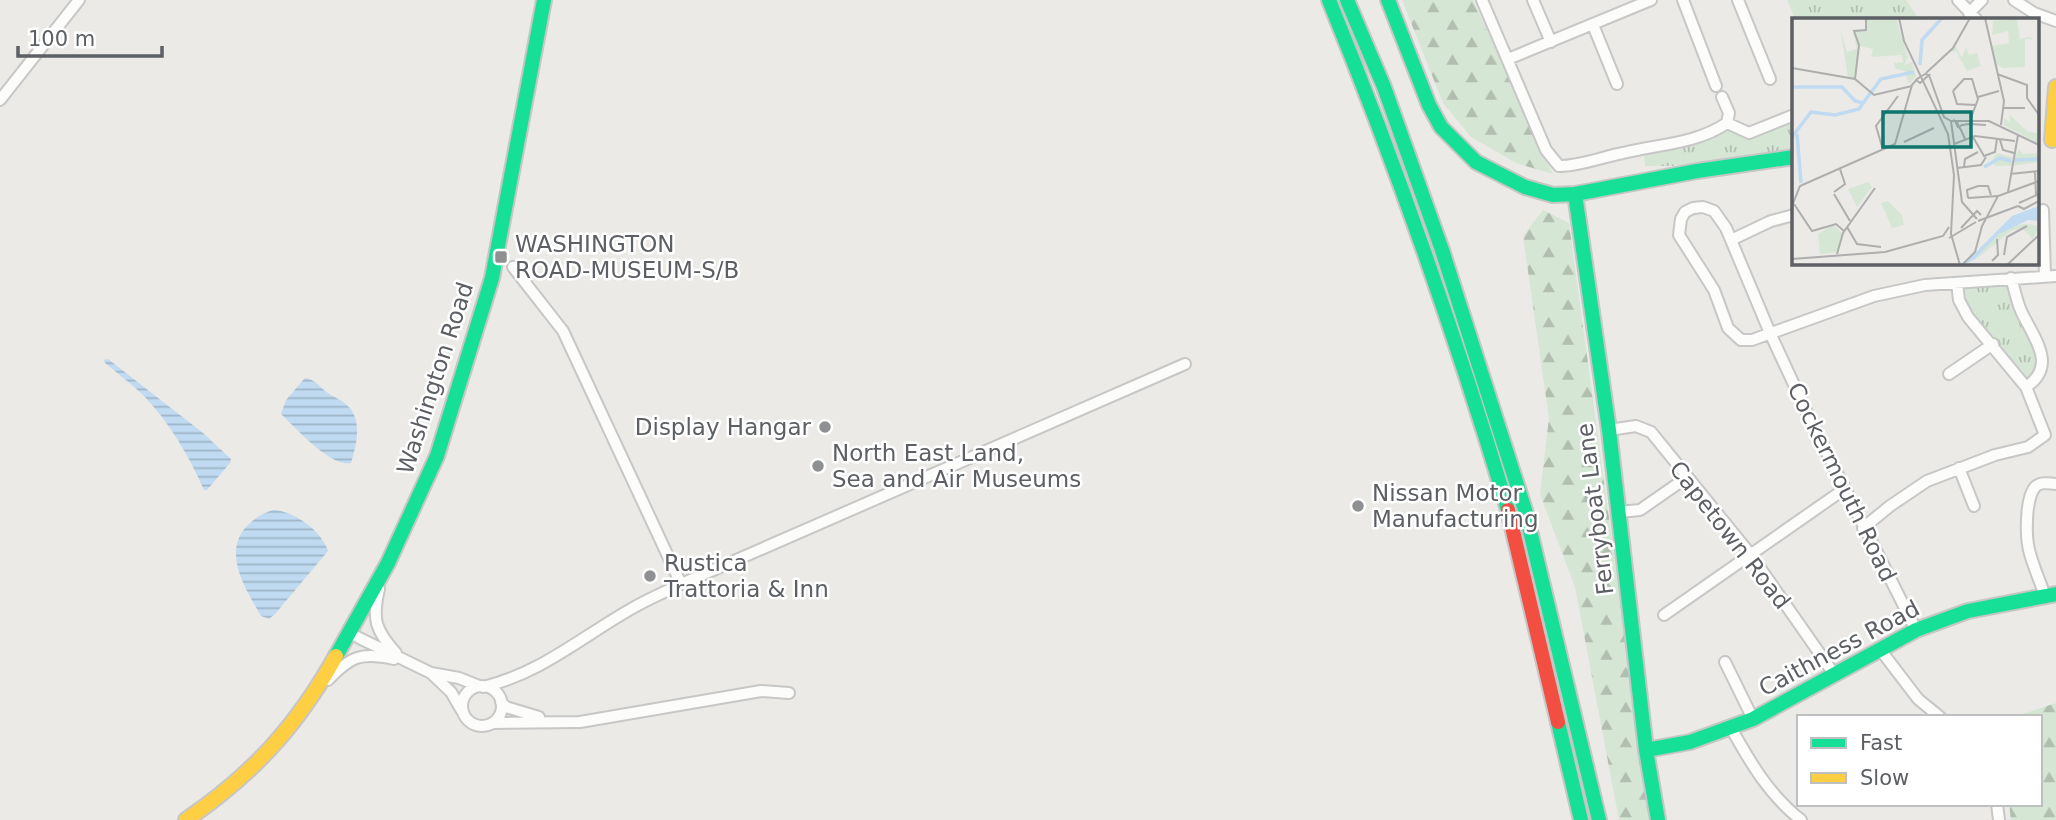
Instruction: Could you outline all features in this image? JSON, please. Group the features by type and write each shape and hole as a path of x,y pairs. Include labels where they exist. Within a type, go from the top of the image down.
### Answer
{"main road":[{"name":"Washington Road","path":"186,820 211,803 273,748 313,697 382,573 437,456 492,278 544,0"},
{"path":"1329,0 1377,118 1426,255 1509,513 1581,820"},
{"path":"1347,0 1384,87 1424,200 1525,510 1599,820"},
{"path":"1388,0 1429,105 1441,127 1476,162 1525,187 1553,195 1575,194 1697,170 1792,157"},
{"path":"2054,140 2056,87"},
{"name":"Ferryboat Lane","path":"1575,194 1609,430 1646,751 1658,820"},
{"name":"Caithness Road","path":"1646,751 1690,741 1752,719 1916,630 1968,611 2051,595"}],"street":[{"path":"0,100 79,0"},
{"path":"1482,0 1546,150 1559,166 1572,166 1630,151 1699,138 1727,122 1729,113 1722,97"},
{"path":"1533,0 1551,41"},
{"path":"1508,59 1593,25 1633,4 1651,0"},
{"path":"1683,0 1716,86"},
{"path":"1738,0 1770,79"},
{"path":"1958,0 1972,16 1982,0"},
{"path":"2014,0 2056,22"},
{"path":"1593,25 1617,84"},
{"path":"1727,122 1749,132 1792,116"},
{"name":"Cockermouth Road","path":"1770,333 1752,340 1741,340 1728,328 1714,290 1679,235 1681,219 1685,212 1703,207 1714,211 1731,240 1770,333 1843,490 1916,630"},
{"path":"1770,333 1874,296 1925,285 2050,276 2043,210"},
{"path":"1731,240 1770,221 1792,216"},
{"path":"513,267 563,331 681,584"},
{"path":"2011,278 2023,315 2048,355 2047,370 2039,381 2026,387"},
{"path":"1958,283 1959,300 1968,317 2026,387 2045,435 2056,441"},
{"path":"1948,374 1993,344"},
{"path":"462,711 463,698 472,688 510,681 533,670 631,609 681,584 1185,364"},
{"name":"Capetown Road","path":"1609,430 1636,426 1651,432 1751,555 1834,674"},
{"path":"1863,528 1927,481 1995,455 2028,447 2045,435"},
{"path":"1959,468 1974,506"},
{"path":"1619,512 1640,510 1686,478"},
{"path":"2051,595 2029,548 2029,501 2034,487 2040,484 2056,484"},
{"path":"1664,615 1843,490"},
{"path":"382,573 376,599 375,623 380,634 405,660"},
{"path":"349,633 431,673 458,678 494,690 501,700 513,709 552,721"},
{"path":"1879,649 1918,699 1938,715"},
{"path":"313,697 336,672 355,658 373,655 405,660"},
{"path":"1725,662 1752,719"},
{"path":"431,673 451,692 472,724 485,726 492,723 590,720 761,691 789,693"},
{"path":"492,723 500,714 503,689 510,681"},
{"path":"1731,727 1766,786 1801,820"}],"green space":[{"path":"1402,0 1473,0 1553,174 1516,163 1471,137 1443,103"},
{"path":"1787,0 1906,0 1918,18 1795,18"},
{"path":"1789,122 1792,149 1675,166 1645,166 1644,153 1709,138 1727,130"},
{"path":"1543,210 1569,223 1650,820 1619,820 1575,587 1540,494 1549,418 1523,236"},
{"path":"2011,278 2048,355 2047,370 2039,381 2026,387 1968,317 1957,283"},
{"path":"2056,703 2056,820 2011,820 2009,806 2042,806 2042,715 2020,715"}],"water":[{"path":"108,359 203,433 231,459 207,490 204,490 185,452 162,417 139,392 105,363 104,360"},
{"path":"305,378 343,402 354,415 357,439 351,463 343,463 324,453 281,414 286,400"},
{"path":"274,510 290,514 306,523 320,536 328,551 269,619 261,616 248,593 236,557 241,534 255,519"}],"traffic: fast":[{"path":"336,656 388,563 437,456 492,278 544,0"},
{"path":"1329,0 1424,253 1508,510"},
{"path":"1347,0 1384,87 1442,250 1525,510 1599,820"},
{"path":"1388,0 1429,105 1441,127 1476,162 1525,187 1553,195 1575,194 1697,171 1792,157"},
{"path":"1575,194 1609,430 1646,750 1658,820"},
{"path":"1646,750 1690,742 1753,719 1916,630 1968,611 2056,594"},
{"path":"1558,722 1581,820"}],"traffic: slow":[{"path":"2052,140 2056,87"},
{"path":"186,820 232,785 272,747 306,705 336,656"}],"traffic: jam":[{"path":"1508,510 1558,722"}],"place":[{"name":"WASHINGTON ROAD-MUSEUM-S/B","path":"501,257"},
{"name":"Display Hangar","path":"825,427"},
{"name":"North East Land, Sea and Air Museums","path":"818,466"},
{"name":"Nissan Motor Manufacturing","path":"1358,506"},
{"name":"Rustica Trattoria & Inn","path":"650,576"}]}
